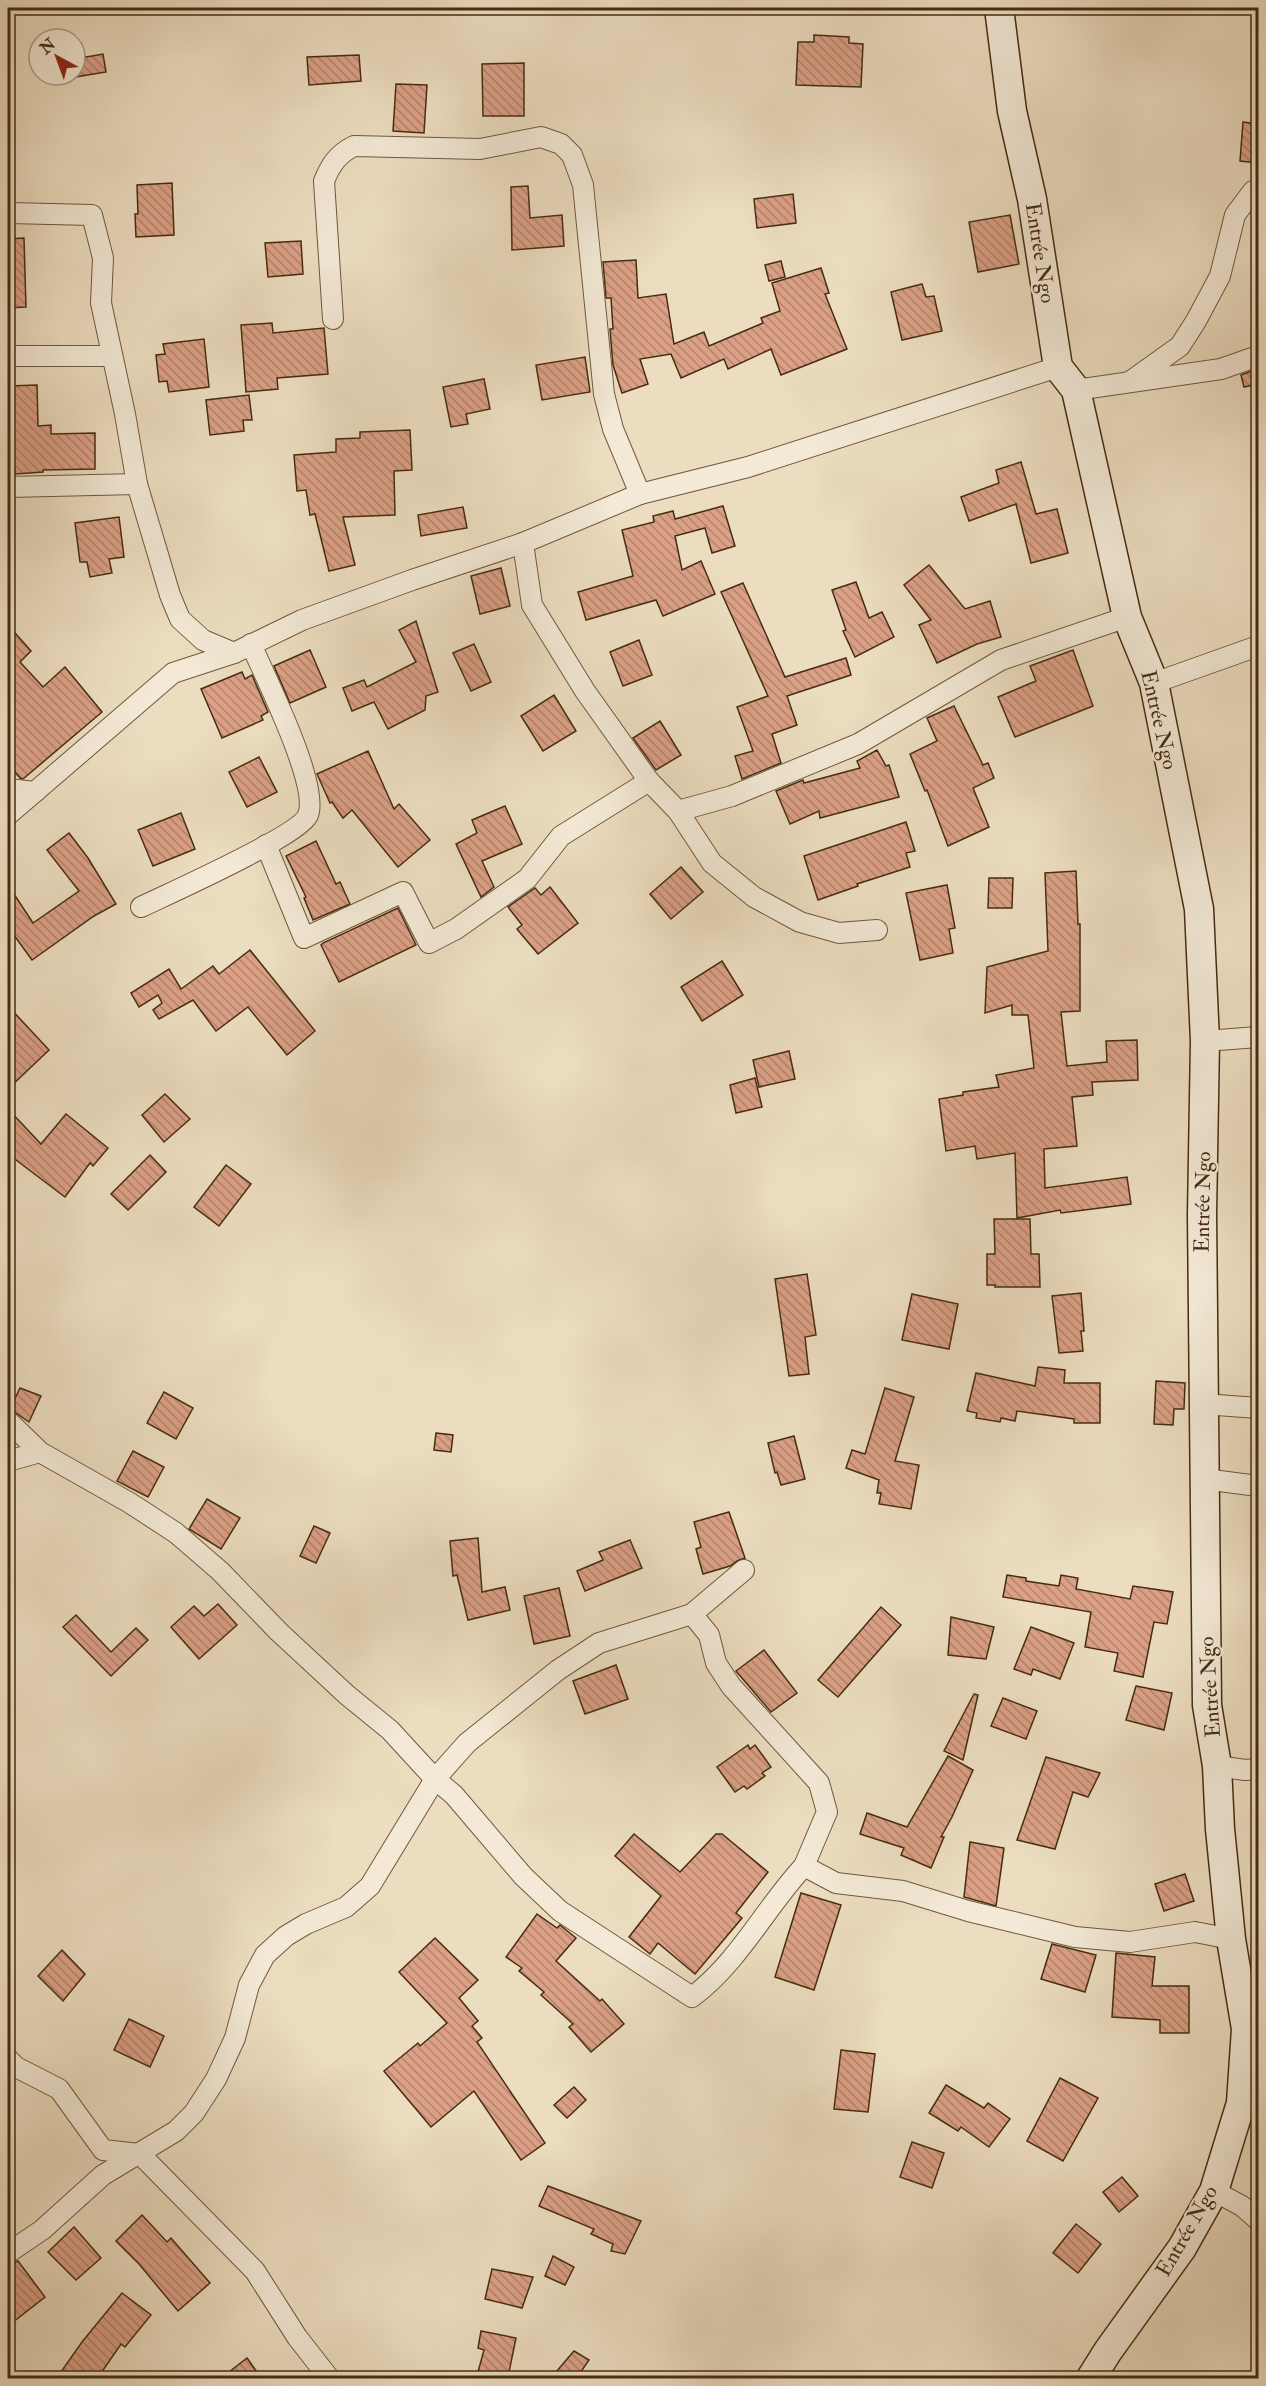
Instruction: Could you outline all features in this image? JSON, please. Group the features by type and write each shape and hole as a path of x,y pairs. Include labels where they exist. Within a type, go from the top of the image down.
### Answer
{"street":[{"name":"Entrée Ngo","path":"999,8 1012,111 1032,199 1058,367 1076,390 1127,617 1154,683 1199,909 1205,1041 1202,1215 1207,1705 1217,1766 1220,1828 1231,1939 1246,2029 1241,2103 1214,2191 1182,2248 1090,2379"},
{"path":"333,319 324,181 330,165 341,153 354,146 480,149 541,137 561,144 572,155 583,185 604,394 613,429 640,494"},
{"path":"1131,381 1180,346 1220,276 1235,215 1252,191 1258,190"},
{"path":"8,213 92,215 103,258 101,303 137,484 170,595 180,619 203,640 234,653"},
{"path":"8,356 112,356"},
{"path":"1076,390 1221,369 1258,356"},
{"path":"8,815 173,673 234,653 302,620 523,543 592,512 640,494 748,466 1058,367"},
{"path":"8,487 137,484"},
{"path":"523,543 532,605 585,691 649,781 678,811 712,863 754,897 800,922 839,933 877,930"},
{"path":"678,811 732,796 858,744 1001,660 1127,617"},
{"path":"141,907 266,845 304,822 309,815 310,804 303,766 251,644"},
{"path":"1154,683 1258,646"},
{"path":"266,845 304,938 403,892 429,943 456,929 527,879 561,836 649,781"},
{"path":"8,789 35,792"},
{"path":"1205,1041 1258,1037"},
{"path":"1203,1404 1258,1408"},
{"path":"8,1421 40,1452 130,1503 176,1533 220,1571 279,1632 347,1695 377,1717 435,1779 454,1795 523,1876 560,1911 692,1997 707,1986 744,1943 804,1866 827,1812 819,1784 731,1686 716,1663 709,1635 692,1614"},
{"path":"8,1461 40,1452"},
{"path":"1204,1479 1258,1486"},
{"path":"8,2253 42,2230 103,2175 176,2131 194,2113 216,2079 235,2038 249,1984 265,1955 286,1936 306,1924 346,1907 370,1886 435,1779 467,1743 558,1670 599,1643 692,1614 744,1570"},
{"path":"1217,1766 1245,1770 1258,1769"},
{"path":"804,1866 836,1883 903,1891 968,1911 1075,1937 1131,1942 1195,1932 1231,1939"},
{"path":"8,2059 16,2067 59,2089 103,2150 140,2154 255,2271 297,2337 329,2379"},
{"path":"1214,2191 1242,2206 1258,2220"}],"building":[{"path":"814,35 849,37 849,43 863,44 861,87 796,85 798,42 814,42"},
{"path":"103,54 106,72 87,75 87,57"},
{"path":"359,55 361,81 309,85 307,57"},
{"path":"524,63 524,116 483,116 482,64"},
{"path":"396,84 427,85 424,133 393,131"},
{"path":"1243,122 1258,124 1258,163 1240,161"},
{"path":"172,183 174,235 136,237 137,185"},
{"path":"528,186 530,218 562,215 564,246 512,250 511,187"},
{"path":"793,194 796,223 757,228 754,199"},
{"path":"1010,215 1019,264 978,272 969,222"},
{"path":"24,238 26,307 8,308 8,239"},
{"path":"301,241 303,274 268,277 265,243"},
{"path":"636,260 638,298 666,294 674,344 704,332 709,346 763,323 761,318 780,311 772,283 821,268 829,293 825,294 847,349 781,375 771,349 728,369 724,359 681,378 671,354 640,359 648,384 622,393 613,365 610,329 613,329 611,298 606,298 603,262"},
{"path":"781,261 785,277 769,281 765,265"},
{"path":"922,284 926,297 934,296 942,331 902,340 891,292"},
{"path":"272,323 273,333 324,328 328,374 277,378 278,389 246,392 241,325"},
{"path":"204,339 209,387 169,392 167,381 159,382 156,355 165,354 163,344"},
{"path":"585,357 590,392 542,400 536,365"},
{"path":"1257,369 1258,384 1244,387 1241,375"},
{"path":"484,379 490,409 466,414 468,424 451,427 443,387"},
{"path":"37,385 38,426 51,425 51,434 95,433 95,469 43,470 43,472 15,474 15,470 8,470 8,386"},
{"path":"249,395 252,420 243,420 244,431 210,435 206,400"},
{"path":"410,430 412,470 394,471 395,515 343,517 355,565 329,571 315,514 310,515 306,490 297,491 294,455 336,452 336,439 360,438 360,432"},
{"path":"1021,462 1036,514 1057,509 1068,553 1031,563 1016,504 969,521 961,497 999,483 996,470"},
{"path":"723,506 735,546 712,553 705,528 675,536 682,570 701,561 715,594 663,616 656,600 586,620 578,592 633,576 622,530 654,522 653,516 673,511 675,519"},
{"path":"463,507 467,528 421,536 418,515"},
{"path":"119,517 124,557 109,559 112,573 90,577 87,562 80,562 75,523"},
{"path":"929,565 965,609 990,601 1001,637 977,644 937,663 919,625 931,620 904,585"},
{"path":"501,568 510,606 480,614 471,576"},
{"path":"856,582 869,618 882,612 894,637 855,657 843,631 846,630 832,590"},
{"path":"743,583 785,677 846,658 851,675 787,696 797,725 772,734 781,763 742,779 735,756 753,751 737,707 768,696 721,592"},
{"path":"416,621 438,692 426,696 425,710 388,729 374,702 352,711 343,688 364,680 367,687 416,662 399,630"},
{"path":"8,625 31,651 20,662 43,687 65,667 102,712 23,779 8,764"},
{"path":"639,640 652,675 623,686 610,652"},
{"path":"474,644 491,682 471,691 453,653"},
{"path":"310,650 326,687 290,703 274,666"},
{"path":"1073,650 1093,706 1015,737 998,697 1036,681 1030,666"},
{"path":"242,672 245,679 252,675 268,712 261,716 263,720 222,738 201,689"},
{"path":"554,695 576,731 543,751 521,716"},
{"path":"954,706 983,765 988,763 994,778 973,788 989,827 948,846 927,790 925,791 910,754 937,741 927,718"},
{"path":"660,721 681,755 656,770 633,738"},
{"path":"877,750 886,766 889,765 899,797 820,818 819,811 790,824 776,791 803,780 804,783 860,768 857,761"},
{"path":"368,751 394,809 399,804 430,840 398,867 352,810 343,818 332,802 330,803 317,774"},
{"path":"259,757 277,792 247,807 229,772"},
{"path":"505,806 522,844 482,861 494,887 481,897 456,844 477,833 472,820"},
{"path":"181,813 195,849 153,866 138,830"},
{"path":"906,822 915,851 906,853 910,867 857,884 858,886 818,900 804,856"},
{"path":"69,833 88,858 116,904 94,916 32,960 8,927 8,885 33,923 79,891 47,850"},
{"path":"316,841 336,884 340,882 350,904 313,920 304,898 306,897 286,856"},
{"path":"681,867 703,892 671,919 650,894"},
{"path":"1076,871 1078,924 1080,924 1080,1011 1061,1012 1067,1066 1107,1062 1106,1041 1137,1040 1138,1080 1092,1082 1093,1095 1072,1097 1077,1146 1044,1149 1045,1188 1127,1177 1131,1204 1061,1213 1060,1210 1017,1218 1015,1153 977,1159 975,1146 946,1151 939,1099 963,1095 963,1092 999,1087 996,1075 1034,1068 1028,1015 1012,1015 1012,1005 985,1013 987,967 1048,951 1045,873"},
{"path":"989,878 1013,878 1012,908 988,908"},
{"path":"947,885 955,928 949,929 953,953 920,960 906,893"},
{"path":"550,887 578,923 538,954 517,929 522,925 508,907 535,888 541,895"},
{"path":"398,908 416,945 339,982 321,945"},
{"path":"250,950 315,1031 287,1055 248,1007 216,1031 193,1000 159,1019 153,1010 162,1003 158,995 139,1007 131,993 169,969 181,989 213,966 219,974"},
{"path":"722,961 743,995 702,1021 681,987"},
{"path":"8,1006 49,1050 8,1089"},
{"path":"789,1051 795,1079 759,1087 753,1060"},
{"path":"755,1078 762,1107 736,1113 730,1085"},
{"path":"165,1094 190,1119 164,1142 142,1115"},
{"path":"8,1109 41,1144 66,1114 108,1148 93,1166 90,1163 65,1197 8,1154"},
{"path":"150,1155 166,1172 128,1210 111,1194"},
{"path":"226,1165 251,1184 219,1226 194,1207"},
{"path":"994,1219 1030,1219 1031,1254 1039,1254 1040,1287 987,1285 987,1254 995,1254"},
{"path":"807,1274 816,1335 805,1337 809,1374 789,1376 775,1279"},
{"path":"1081,1293 1083,1351 1059,1353 1052,1296"},
{"path":"912,1294 958,1304 949,1349 902,1340"},
{"path":"1038,1367 1065,1370 1064,1383 1100,1383 1100,1423 1074,1423 1074,1419 1017,1411 1015,1421 1001,1418 1000,1422 976,1418 977,1413 967,1411 976,1373 1035,1386"},
{"path":"1156,1381 1185,1383 1184,1409 1174,1409 1173,1425 1154,1424"},
{"path":"20,1388 41,1396 29,1422 10,1409"},
{"path":"885,1388 914,1397 895,1461 919,1465 911,1509 879,1504 881,1493 877,1493 879,1480 846,1468 852,1450 865,1454"},
{"path":"164,1392 193,1408 176,1439 147,1423"},
{"path":"436,1433 453,1435 451,1452 434,1450"},
{"path":"794,1436 805,1479 781,1485 777,1472 775,1473 768,1443"},
{"path":"133,1451 164,1467 148,1497 117,1481"},
{"path":"207,1499 240,1518 221,1549 189,1529"},
{"path":"729,1512 745,1558 730,1566 703,1574 696,1549 701,1547 694,1522"},
{"path":"314,1526 330,1533 316,1563 300,1556"},
{"path":"478,1538 482,1592 505,1587 510,1610 468,1620 457,1575 453,1576 450,1541"},
{"path":"630,1540 642,1568 585,1591 577,1571 603,1560 599,1552"},
{"path":"1007,1575 1026,1578 1026,1581 1059,1586 1061,1575 1078,1578 1076,1589 1130,1599 1133,1586 1173,1592 1167,1624 1154,1622 1143,1677 1114,1671 1118,1653 1085,1647 1091,1612 1003,1597"},
{"path":"559,1588 570,1636 534,1644 524,1596"},
{"path":"218,1604 237,1625 199,1659 171,1627 194,1606 204,1616"},
{"path":"881,1607 901,1625 838,1697 818,1680"},
{"path":"76,1615 111,1652 136,1628 148,1640 111,1676 63,1627"},
{"path":"951,1617 994,1627 986,1659 948,1655"},
{"path":"1031,1627 1074,1643 1060,1679 1033,1669 1031,1675 1014,1669"},
{"path":"764,1650 797,1693 771,1712 736,1671"},
{"path":"616,1665 628,1699 585,1714 573,1681"},
{"path":"1136,1686 1172,1693 1164,1730 1126,1720"},
{"path":"974,1694 978,1695 963,1760 944,1751"},
{"path":"1003,1698 1037,1711 1026,1739 991,1726"},
{"path":"748,1745 750,1749 755,1745 771,1767 762,1773 765,1776 747,1789 744,1786 735,1792 717,1767"},
{"path":"948,1756 973,1770 941,1837 944,1837 931,1868 901,1855 904,1848 860,1834 867,1813 907,1827"},
{"path":"1046,1757 1100,1773 1088,1797 1073,1792 1055,1849 1017,1840"},
{"path":"634,1834 680,1872 716,1834 722,1834 768,1872 736,1913 742,1918 695,1974 658,1943 650,1954 629,1937 661,1896 615,1856"},
{"path":"970,1842 1004,1848 996,1906 964,1897"},
{"path":"1185,1874 1194,1901 1164,1911 1155,1884"},
{"path":"801,1893 841,1905 814,1990 775,1977"},
{"path":"537,1914 557,1928 560,1925 576,1938 556,1961 600,2001 602,1999 624,2024 591,2052 569,2027 573,2024 541,1995 544,1992 519,1971 522,1968 506,1957"},
{"path":"435,1938 478,1980 459,1998 478,2021 472,2026 482,2038 477,2042 545,2143 521,2160 474,2091 431,2127 384,2071 418,2043 420,2046 447,2023 399,1972"},
{"path":"1052,1944 1096,1955 1085,1992 1041,1979"},
{"path":"62,1950 85,1974 63,2001 38,1976"},
{"path":"1116,1953 1155,1957 1152,1986 1189,1986 1189,2033 1160,2033 1160,2020 1112,2017"},
{"path":"129,2019 164,2036 150,2067 114,2050"},
{"path":"841,2050 875,2054 868,2112 834,2109"},
{"path":"1060,2078 1098,2098 1063,2161 1027,2141"},
{"path":"946,2085 984,2108 988,2103 1010,2119 989,2147 961,2127 958,2131 929,2113"},
{"path":"574,2087 586,2100 567,2118 554,2105"},
{"path":"912,2142 944,2153 932,2188 900,2177"},
{"path":"1122,2177 1138,2196 1119,2212 1103,2192"},
{"path":"548,2186 641,2221 625,2254 611,2251 613,2244 591,2234 594,2229 539,2206"},
{"path":"142,2215 167,2242 171,2238 210,2283 178,2311 139,2264 116,2241"},
{"path":"1076,2224 1101,2244 1078,2273 1053,2253"},
{"path":"74,2227 101,2258 76,2280 48,2252"},
{"path":"553,2256 574,2267 565,2285 545,2276"},
{"path":"18,2261 45,2297 8,2326 8,2265"},
{"path":"492,2269 533,2277 522,2308 485,2299"},
{"path":"122,2293 151,2315 125,2347 121,2344 97,2379 56,2379 82,2342"},
{"path":"481,2331 516,2338 508,2377 478,2372 484,2350 478,2348"},
{"path":"574,2351 589,2360 576,2379 550,2379"},
{"path":"247,2358 262,2379 220,2379"}]}
